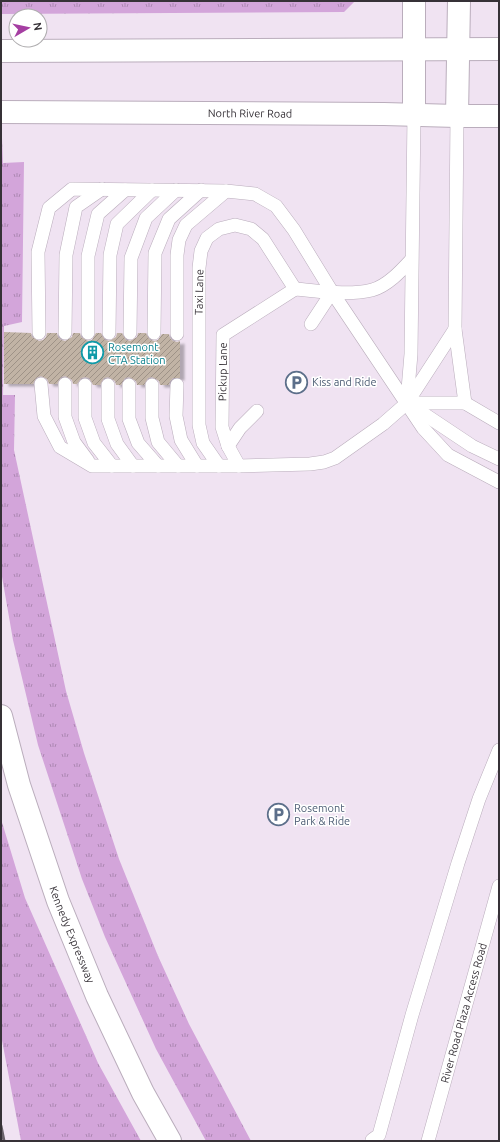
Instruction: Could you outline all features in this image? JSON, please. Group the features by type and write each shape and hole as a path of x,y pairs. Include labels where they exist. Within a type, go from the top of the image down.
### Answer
{"main road":[{"path":"414,1 414,114"},
{"path":"457,116 459,1"},
{"path":"1,51 499,49"},
{"name":"North River Road","path":"1,112 414,114 499,116"},
{"name":"Kennedy Expressway","path":"1,716 19,784 58,901 97,996 143,1093 170,1141"}],"lane":[{"path":"407,403 411,354 414,114"},
{"path":"457,116 455,329 465,403"},
{"path":"39,333 38,252 49,208 72,189 201,190 255,194 276,206 294,230 332,292 423,428 448,455 499,482"},
{"path":"65,333 66,255 76,207 102,189"},
{"path":"88,333 88,256 98,214 125,190"},
{"path":"109,333 110,254 117,224 152,190"},
{"path":"130,333 131,258 146,218 176,190"},
{"path":"154,333 155,253 169,219 201,190"},
{"path":"177,334 177,255 179,240 186,225 226,191"},
{"name":"Taxi Lane","path":"219,466 203,443 199,425 199,268 201,251 208,238 219,229 235,225 251,229 263,239 295,289"},
{"path":"295,289 332,292 373,290 395,277 411,260"},
{"name":"Pickup Lane","path":"228,446 222,427 223,335 295,289"},
{"path":"311,324 332,292"},
{"path":"41,384 44,416 60,447 92,466 239,466 310,464 324,462 335,458 383,424 407,403 455,329"},
{"path":"64,384 65,417 74,442 92,466"},
{"path":"85,385 85,418 94,443 112,466"},
{"path":"108,385 108,419 117,444 134,466"},
{"path":"129,385 129,419 138,443 158,466"},
{"path":"152,385 152,418 158,442 178,466"},
{"path":"177,385 176,416 181,440 198,466"},
{"path":"407,403 465,403 496,420 499,433"},
{"path":"407,403 472,446 499,460"},
{"path":"239,466 228,446 240,428 257,411"},
{"path":"372,1140 379,1135 412,1015 458,862 479,799 499,750"},
{"name":"River Road Plaza Access Road","path":"428,1141 499,886"}],"green space":[{"path":"1,1 355,1 344,12 48,14 48,8 8,8 8,14 1,14"},
{"path":"1,138 3,163 24,162 22,322 4,326 3,395 15,395 14,450 66,691 84,753 119,859 158,956 189,1024 251,1141 206,1141 156,1049 105,937 82,879 38,745 13,640 1,571"},
{"path":"1,819 25,898 98,1063 141,1141 21,1141 1,1035"}],"building":[{"name":"Rosemont CTA Station","path":"4,332 31,333 32,337 39,341 46,337 47,333 57,333 61,340 65,341 72,337 73,333 80,333 81,337 88,341 92,340 96,333 101,333 105,340 109,341 116,337 117,333 122,333 126,340 130,341 137,337 138,333 146,333 150,340 154,341 158,340 162,334 169,334 173,341 180,341 180,378 173,378 169,385 160,385 159,381 152,377 148,378 144,385 137,385 136,381 129,377 125,378 121,385 116,385 115,381 108,377 104,378 100,385 93,385 89,378 81,378 77,384 73,384 72,380 65,376 61,377 57,384 49,384 47,379 41,376 36,378 33,384 4,384"}],"railway":[{"path":"1,1126 4,1141"}],"place":[{"name":"Rosemont CTA Station","path":"92,353"},
{"name":"Kiss and Ride","path":"297,382"},
{"name":"Rosemont Park & Ride","path":"278,814"}]}
